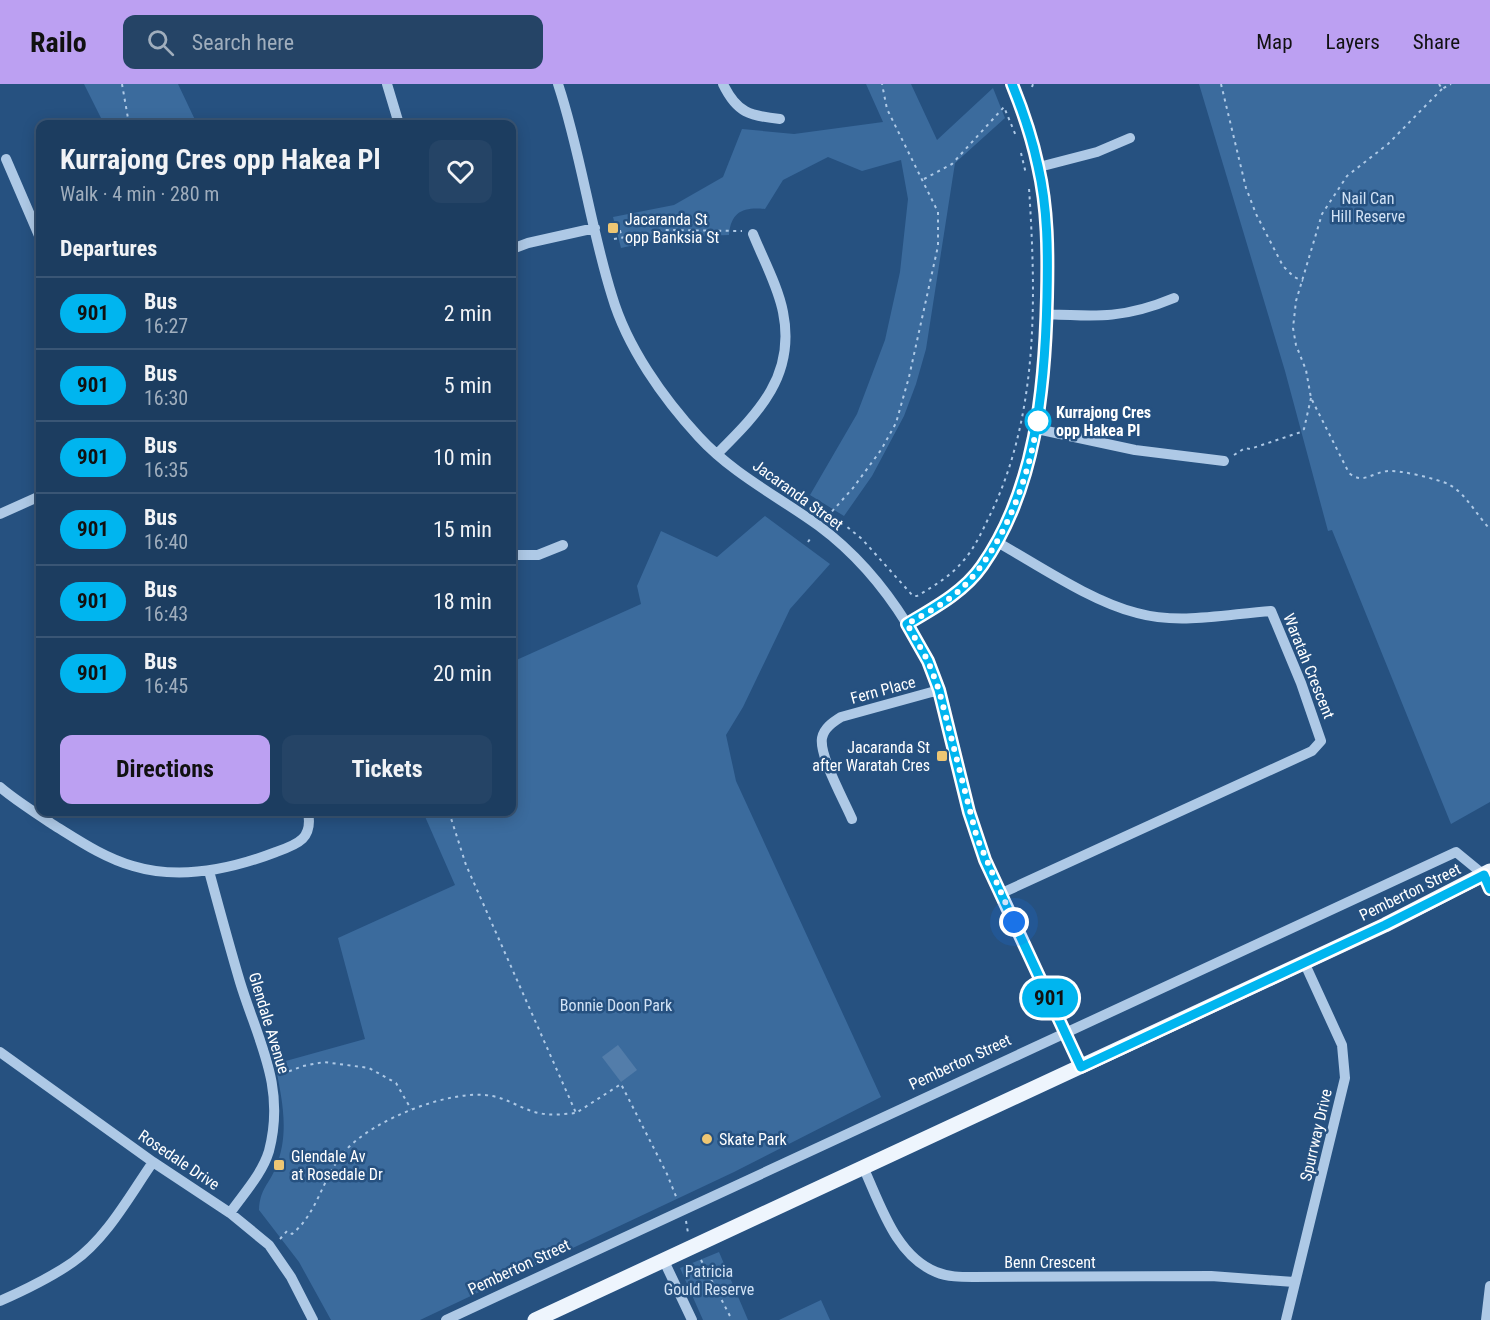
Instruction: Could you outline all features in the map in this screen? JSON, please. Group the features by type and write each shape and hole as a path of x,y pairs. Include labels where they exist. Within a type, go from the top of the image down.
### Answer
{"main road":[{"name":"Pemberton Street","path":"539,1319 1488,878"}],"street":[{"path":"387,84 397,120"},
{"name":"Jacaranda Street","path":"558,84 577,148 612,298 627,334 641,359 680,415 717,454 777,500 820,526 873,577 907,624 928,661 939,690 977,838 1081,1067"},
{"path":"723,84 730,99 740,108 754,116 780,119"},
{"path":"907,624 960,590 981,568 997,542 1019,491 1036,429 1047,314 1047,226 1039,167 1026,120 1012,84"},
{"path":"1039,167 1097,152 1130,138"},
{"path":"6,159 36,229"},
{"path":"516,248 595,228"},
{"path":"717,454 754,416 768,397 781,371 787,341 783,310 753,234"},
{"path":"1047,314 1120,315 1174,298"},
{"path":"1036,429 1135,450 1224,460"},
{"path":"0,514 36,498"},
{"name":"Waratah Crescent","path":"997,542 1098,599 1139,614 1193,618 1271,612 1301,683 1321,741 1312,751 1002,893"},
{"path":"516,555 538,555 563,545"},
{"name":"Fern Place","path":"852,819 823,751 824,733 833,722 841,717 939,690"},
{"path":"0,787 36,812"},
{"path":"42,816 83,844 116,860 154,871 209,871 281,851 307,834 310,825 309,816"},
{"name":"Pemberton Street","path":"446,1320 1456,852 1488,878"},
{"name":"Glendale Avenue","path":"209,871 240,982 271,1072 274,1110 268,1152 254,1180 230,1212"},
{"name":"Spurrway Drive","path":"1286,1320 1345,1078 1342,1045 1304,962"},
{"name":"Rosedale Drive","path":"0,1052 153,1162 230,1212 269,1245 291,1277 313,1320"},
{"path":"0,1301 34,1285 75,1261 105,1230 153,1162"},
{"name":"Benn Crescent","path":"864,1169 901,1243 919,1263 938,1273 973,1277 1211,1276 1294,1282"},
{"path":"664,1262 692,1320"},
{"path":"1486,1320 1490,1286"}],"path":[{"path":"122,84 128,120"},
{"path":"808,542 853,488 881,450 896,423 909,377 938,246 938,212 924,179 887,109 882,84"},
{"path":"1221,84 1246,188 1256,214 1283,266 1293,277 1303,281"},
{"path":"1439,84 1442,89"},
{"path":"1451,84 1442,89 1388,144 1347,176 1322,214 1296,301 1293,328 1306,370 1311,398 1343,466 1356,478 1362,480 1389,471 1450,485 1464,497 1490,530"},
{"path":"924,179 952,164 1004,107 1018,140"},
{"path":"1021,152 1026,174"},
{"path":"831,513 862,539 913,596 917,596 949,576 965,559 979,538 999,496 1014,454 1026,401 1034,264 1029,186"},
{"path":"618,223 622,238"},
{"path":"614,238 665,230 736,229 753,234"},
{"path":"1224,460 1245,448 1250,449 1301,432 1304,429 1311,398"},
{"path":"450,816 466,866 576,1113"},
{"path":"271,1072 278,1075 303,1066 324,1062 369,1068 396,1083 411,1109"},
{"path":"269,1245 280,1239 287,1231 292,1234 309,1218 328,1174 354,1142 411,1109 444,1098 472,1095 492,1096 540,1114 576,1113 621,1084 667,1174 686,1221 687,1233"},
{"path":"699,1255 732,1320"}],"green space":[{"path":"84,84 178,84 195,120 102,120"},
{"path":"866,84 911,84 937,140 993,88 1005,118 955,163 926,349 916,384 904,416 872,476 844,516 810,495 857,414 885,340 900,272 908,199 901,160 862,171 828,157 783,180 765,209 740,212 730,227 729,235 670,237 621,248 613,217 674,205 723,177 742,129 794,134 883,122"},
{"name":"Nail Can Hill Reserve","path":"1199,84 1490,84 1490,802 1451,824 1332,530 1328,531 1285,371"},
{"name":"Bonnie Doon Park","path":"765,516 830,564 790,609 743,707 726,735 736,781 881,1097 734,1172 420,1320 331,1320 299,1262 259,1210 263,1191 276,1167 283,1141 283,1116 275,1064 365,1039 338,938 455,885 425,816 516,816 516,660 641,604 637,586 661,531 717,557"},
{"name":"Patricia Gould Reserve","path":"719,1252 748,1320 703,1320 680,1268"},
{"name":"Patricia Gould Reserve","path":"821,1300 830,1320 779,1320"}],"building":[{"path":"618,1045 637,1070 621,1082 602,1057"}],"bus line":[{"name":"901","path":"1012,84 1023,111 1039,167 1047,226 1046,338 1036,429 1030,457 1016,500 997,542 981,568 960,590 907,624 928,661 939,690 958,759 969,812 985,860 1081,1067 1385,925 1484,875 1490,889"}],"place":[{"name":"Jacaranda St opp Banksia St","path":"613,228"},
{"name":"Kurrajong Cres opp Hakea Pl","path":"1038,421"},
{"name":"Jacaranda St after Waratah Cres","path":"942,756"},
{"name":"Skate Park","path":"707,1139"},
{"name":"Glendale Av at Rosedale Dr","path":"279,1165"}],"route":[{"path":"1014,922 977,838 939,690 928,661 907,624 960,590 981,568 997,542 1016,500 1030,457 1038,416 1038,421"}]}
